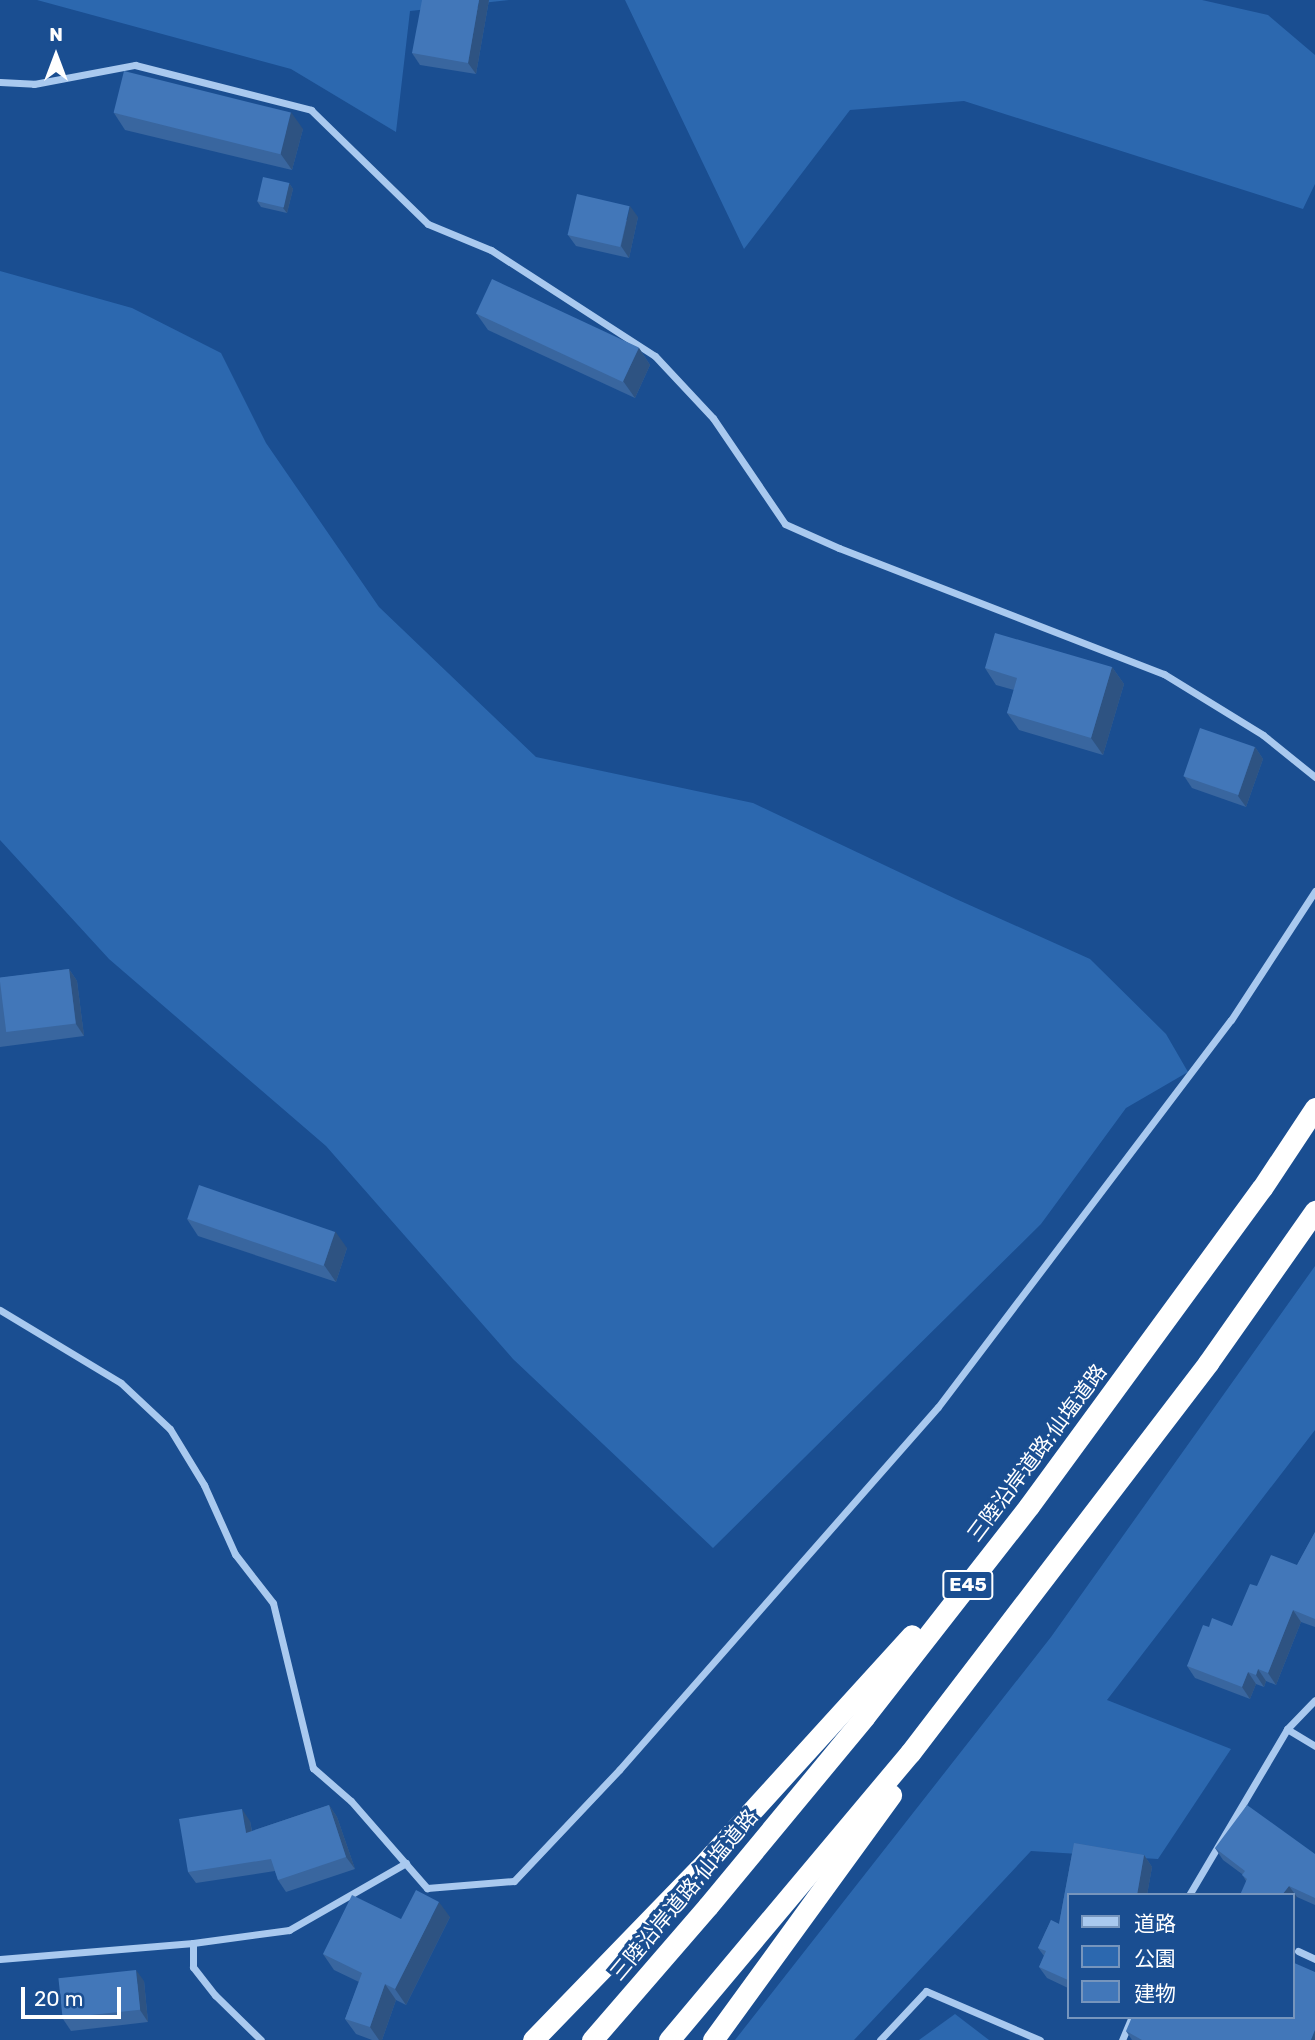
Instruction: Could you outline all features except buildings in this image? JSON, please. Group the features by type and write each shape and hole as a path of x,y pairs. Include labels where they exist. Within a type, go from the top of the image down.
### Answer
{"highway":[{"name":"三陸沿岸道路;仙塩道路","path":"592,2040 821,1769 1029,1507 1262,1188 1315,1108"},
{"name":"E45","path":"669,2040 910,1753 1208,1363 1315,1210"},
{"path":"533,2040 699,1869 1029,1507"},
{"path":"713,2040 755,1986 1087,1520"}],"street":[{"path":"0,82 34,85 135,65 311,110 428,224 491,250 655,356 713,418 785,524 839,548 1164,674 1263,735 1315,777"},
{"path":"0,1310 121,1383 170,1429 204,1485 235,1554 273,1603 313,1768 351,1801 427,1888 514,1881 610,1780 938,1407 1231,1020 1315,891"},
{"path":"1190,1893 1287,1729 1315,1700"},
{"path":"1287,1729 1315,1746"},
{"path":"0,1959 193,1944 289,1930 405,1863"},
{"path":"193,1944 193,1968 215,1995 261,2040"},
{"path":"1298,1951 1315,1959"},
{"path":"880,2040 926,1992 1040,2040"},
{"path":"1122,2040 1131,2019"}],"green space":[{"path":"37,0 509,0 410,11 396,132 291,69"},
{"path":"625,0 1202,0 1268,15 1315,55 1315,184 1303,209 964,101 850,110 744,249"},
{"path":"0,271 132,308 221,353 266,443 379,607 536,757 753,803 1090,959 1166,1034 1188,1072 1126,1108 1041,1224 713,1548 513,1359 326,1146 109,959 0,840"},
{"path":"1315,1266 1315,1430 1107,1700 1231,1749 1158,1859 1031,1851 854,2040 735,2040 1051,1637"},
{"path":"955,2014 989,2040 919,2040"}]}
